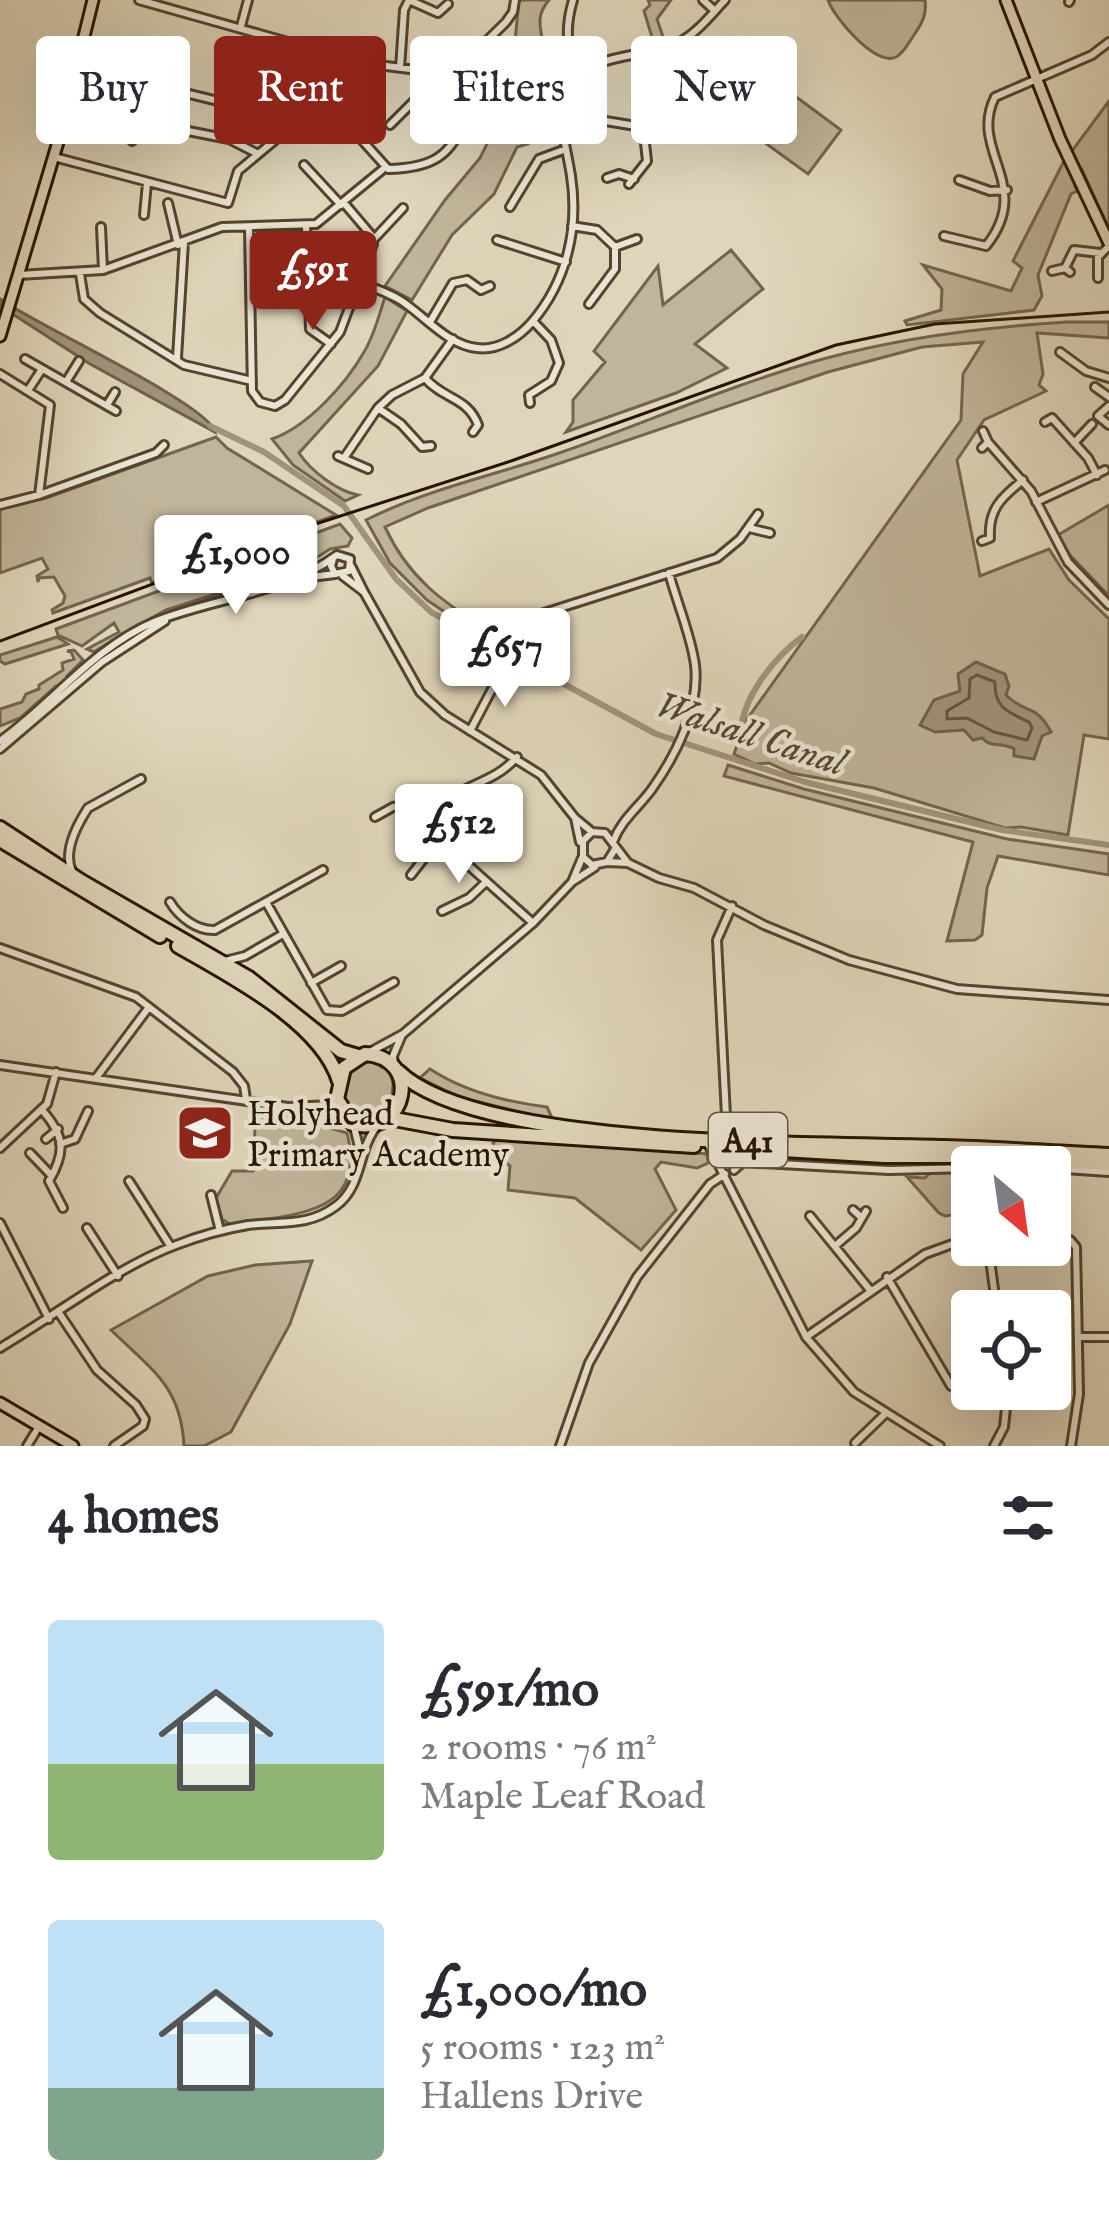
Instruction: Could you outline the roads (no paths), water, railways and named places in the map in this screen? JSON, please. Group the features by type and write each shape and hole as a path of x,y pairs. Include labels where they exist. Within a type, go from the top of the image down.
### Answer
{"highway":[{"name":"A41","path":"0,828 81,881 249,978 337,1048 380,1057 408,1080 467,1107 554,1127 1109,1164"},
{"path":"0,840 270,1004 323,1050 338,1086 341,1111 353,1124"},
{"path":"338,1086 344,1068 362,1055"},
{"path":"384,1121 401,1088 396,1068"},
{"name":"A41","path":"353,1124 371,1127 384,1121 453,1130 709,1146 738,1156 1109,1164"}],"main road":[{"path":"85,36 93,0"},
{"path":"1006,0 1035,79 1109,244"},
{"path":"2,330 58,144"},
{"path":"0,1403 73,1446"}],"street":[{"path":"139,0 275,36"},
{"path":"241,26 248,0"},
{"path":"400,68 404,10 409,0 440,17 448,4"},
{"path":"496,36 513,12 515,0"},
{"path":"566,36 573,0"},
{"path":"703,0 715,10"},
{"path":"607,62 692,35 725,0"},
{"path":"944,236 980,247 990,244 1006,190 988,134 992,101 1092,55 1109,41"},
{"path":"386,66 410,71"},
{"path":"389,124 410,106"},
{"path":"190,131 229,139 258,154"},
{"path":"54,157 228,203 234,176 270,144"},
{"path":"363,144 384,169"},
{"path":"18,275 103,270 221,227 306,226 323,221 384,169 422,168 452,144"},
{"path":"358,282 401,301 452,339 478,348 499,346 533,321 566,262 573,197 566,144"},
{"path":"633,180 647,160 645,144"},
{"path":"510,207 538,159 566,149"},
{"path":"304,165 374,239"},
{"path":"607,178 620,174 644,184"},
{"path":"959,180 1006,190"},
{"path":"144,215 147,183"},
{"path":"168,203 181,244 177,360"},
{"path":"249,227 252,381 256,400 271,406 280,404 340,332 374,239 400,211 393,204"},
{"path":"306,226 310,329 332,344"},
{"path":"572,226 597,230 615,247 615,269 589,304"},
{"path":"100,227 103,270"},
{"path":"497,240 566,262"},
{"path":"1098,278 1100,254 1109,244"},
{"path":"615,247 632,245"},
{"path":"1052,271 1067,270 1074,250 1100,254"},
{"path":"80,274 89,305 177,360 252,381"},
{"path":"430,322 453,283 467,280 480,294 490,286"},
{"path":"589,285 598,292"},
{"path":"528,395 551,381 560,363 550,340 533,321"},
{"path":"368,469 341,457 378,408 425,378 452,339"},
{"path":"1060,352 1086,371 1109,378"},
{"path":"26,358 116,411"},
{"path":"66,382 79,361"},
{"path":"29,389 42,368"},
{"path":"0,374 50,405 39,496"},
{"path":"425,378 440,392 464,402 476,429 490,425"},
{"path":"1095,387 1109,401 1098,416 1109,425"},
{"path":"107,406 115,392"},
{"path":"1036,502 1101,472 1048,420 1048,407"},
{"path":"378,408 424,449"},
{"path":"1074,443 1092,424"},
{"path":"983,431 985,445 1023,479 1068,562 1109,604"},
{"path":"0,505 39,496 164,446"},
{"path":"990,540 992,512 1023,479"},
{"path":"470,730 514,646 552,608 722,555 758,514"},
{"path":"749,528 770,533"},
{"path":"292,580 344,555 420,692 541,775 575,818 614,846 628,863"},
{"path":"332,559 331,566 364,592"},
{"path":"0,745 97,665 168,619 292,580 339,574 351,566"},
{"path":"607,862 630,814 673,755 691,710 695,666 669,573"},
{"path":"429,823 450,796 464,786 495,778 518,757"},
{"path":"81,881 70,870 68,853 88,808 140,779"},
{"path":"375,817 393,806 406,805 532,923"},
{"path":"581,845 630,814"},
{"path":"572,882 583,857 575,818"},
{"path":"411,875 439,839"},
{"path":"48,861 68,853"},
{"path":"583,857 598,866"},
{"path":"362,1055 403,1034 532,923 572,882 607,862 628,863 849,959 957,988 1109,1000"},
{"path":"170,902 180,916 210,931 323,871"},
{"path":"442,911 469,898 486,882"},
{"path":"266,902 322,1005 337,1012 394,982"},
{"path":"726,1116 718,940 732,906"},
{"path":"221,961 244,956 283,933"},
{"path":"0,947 136,997 233,1072 244,1086 246,1099"},
{"path":"244,956 249,978"},
{"path":"311,983 341,966"},
{"path":"96,1078 149,1007"},
{"path":"396,1068 393,1056 403,1034"},
{"path":"0,1065 246,1099 331,1105 341,1111"},
{"path":"0,1148 42,1110 51,1096 56,1072"},
{"path":"307,1106 338,1086"},
{"path":"42,1110 58,1129 60,1164 51,1174 50,1186 63,1208"},
{"path":"60,1144 75,1139 88,1111"},
{"path":"0,1348 171,1247 220,1232 320,1217 342,1201 362,1165 368,1140 384,1121"},
{"path":"353,1124 362,1165"},
{"path":"46,1139 58,1129"},
{"path":"709,1146 728,1171 806,1337 854,1392 940,1446"},
{"path":"30,1154 51,1174"},
{"path":"728,1171 727,1156 889,1169 951,1167"},
{"path":"560,1446 589,1363 638,1276 738,1156"},
{"path":"1071,1167 1109,1164"},
{"path":"129,1180 171,1247"},
{"path":"211,1195 220,1232"},
{"path":"835,1246 864,1214 853,1210"},
{"path":"810,1216 870,1290"},
{"path":"0,1223 49,1319"},
{"path":"87,1228 118,1276"},
{"path":"1071,1242 1075,1242 1079,1337 1079,1394 1071,1446"},
{"path":"806,1337 887,1277 951,1243"},
{"path":"887,1277 951,1386"},
{"path":"59,1313 97,1370 145,1419 143,1426 114,1446"},
{"path":"1079,1337 1109,1336"},
{"path":"994,1446 1006,1410"},
{"path":"855,1443 885,1414"},
{"path":"27,1446 40,1425"}],"water":[{"path":"0,299 153,384 205,419 215,432 90,364 0,306"},
{"path":"976,662 1005,674 1006,695 1040,717 1051,732 1042,736 1034,759 1014,756 1014,749 1005,745 973,740 964,730 935,732 920,725 934,700 960,691 958,674"}],"waterway":[{"name":"Walsall Canal","path":"210,426 264,452 344,506 396,579 431,612 656,734 805,782 1002,830 1109,845"},
{"path":"741,727 763,677 802,637"}],"tram line":[{"path":"0,641 297,530 511,461 836,345 935,324 1109,312"}],"place":[{"name":"Holyhead Primary Academy","path":"205,1133"}]}
